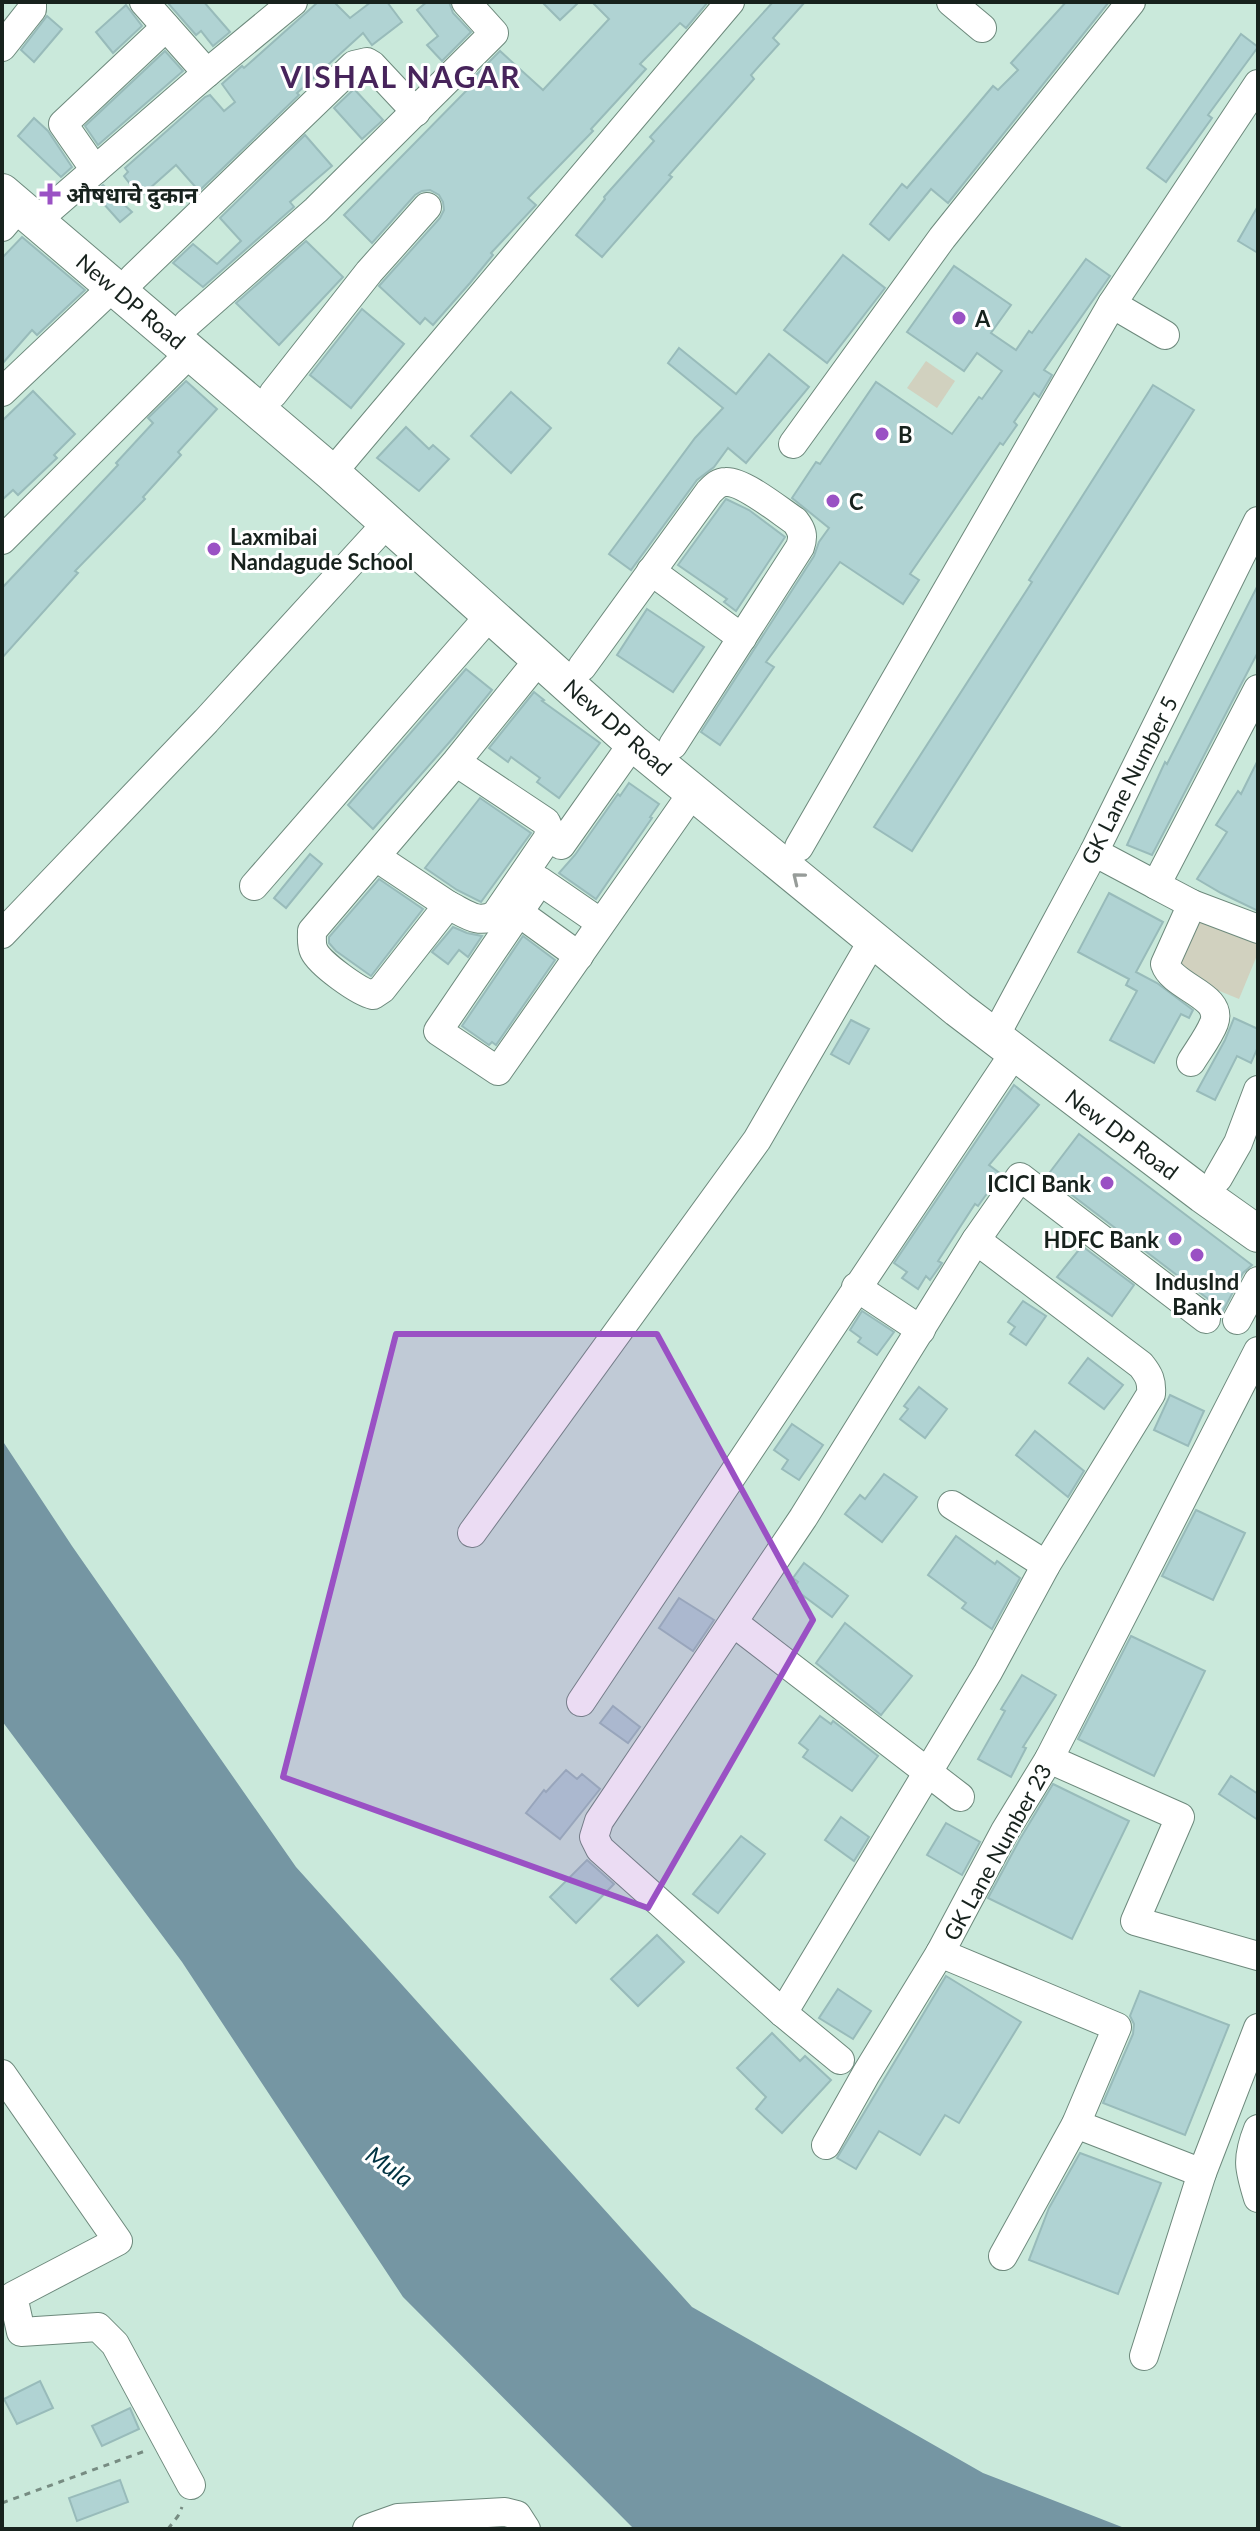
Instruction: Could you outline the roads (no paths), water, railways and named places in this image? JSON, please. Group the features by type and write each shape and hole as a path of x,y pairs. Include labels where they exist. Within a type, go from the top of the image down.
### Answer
{"main road":[{"name":"New DP Road","path":"2,166 18,209 123,282 673,745 972,991 1006,1035 1211,1201 1258,1234"},
{"name":"New DP Road","path":"190,338 273,394 339,464 387,523 633,743 873,940 958,1009 1006,1035 1258,1205"}],"street":[{"path":"2,47 32,9 32,2"},
{"path":"144,2 207,73"},
{"path":"18,209 95,170 293,2"},
{"path":"2,540 190,338 494,33 466,2"},
{"path":"339,464 730,2"},
{"path":"951,2 982,28"},
{"path":"793,444 942,238 1131,2"},
{"path":"95,170 63,124 166,27"},
{"path":"2,392 354,65 367,62 372,65 416,112"},
{"path":"799,847 1112,304 1258,84"},
{"path":"273,394 369,272 427,207"},
{"path":"1112,304 1165,335"},
{"path":"582,667 709,492 719,483 729,481 740,485 795,521 803,538 800,547 673,745"},
{"name":"GK Lane Number 5","path":"581,1702 856,1287 1006,1035 1258,521"},
{"path":"2,934 206,721 387,523"},
{"path":"651,571 742,638"},
{"path":"254,886 491,614"},
{"path":"448,905 382,989 373,995 362,992 316,956 312,946 312,931 540,658"},
{"path":"1156,885 1258,689"},
{"path":"561,845 633,743"},
{"path":"376,857 448,905 479,921 488,920 496,914 548,838 549,829 541,817 456,762"},
{"path":"601,923 540,881 438,1031 498,1071 693,792"},
{"path":"1094,852 1192,904 1258,929"},
{"path":"1191,1062 1215,1020 1215,1011 1210,1001 1173,978 1165,964 1192,904"},
{"path":"518,912 579,956"},
{"path":"472,1533 757,1140 873,940"},
{"path":"1218,1178 1238,1143 1258,1090"},
{"path":"840,2060 600,1849 594,1837 599,1821 803,1518 976,1240 1020,1177 1206,1319"},
{"path":"783,2013 988,1672 1046,1565 1151,1394 1149,1375 1141,1365 976,1240"},
{"path":"1237,1320 1258,1281"},
{"path":"856,1287 921,1330"},
{"name":"GK Lane Number 23","path":"1003,2256 1076,2124 1117,2027 940,1953 1005,1831 1049,1759 1258,1351"},
{"path":"952,1505 1046,1565"},
{"path":"734,1623 960,1797"},
{"path":"1049,1759 1180,1817 1135,1921 1258,1956"},
{"path":"826,2145 940,1953"},
{"path":"1144,2356 1202,2173 1258,2028"},
{"path":"2,2074 118,2241 13,2296 11,2336 98,2327 115,2344 191,2485"},
{"path":"1076,2124 1202,2173"},
{"path":"1258,2129 1249,2155 1249,2169 1258,2198"},
{"path":"367,2529 398,2518 505,2512 517,2515 526,2529"}],"water":[{"name":"Mula","path":"2,1440 72,1546 296,1867 692,2307 983,2473 1127,2529 634,2529 403,2297 182,1962 2,1721"}],"place":[{"name":"औषधाचे दुकान","path":"50,194"},
{"name":"A","path":"959,318"},
{"name":"B","path":"882,434"},
{"name":"C","path":"833,501"},
{"name":"Laxmibai Nandagude School","path":"214,549"},
{"name":"ICICI Bank","path":"1107,1183"},
{"name":"HDFC Bank","path":"1175,1239"},
{"name":"IndusInd Bank","path":"1197,1255"}],"district":[{"name":"VISHAL NAGAR","path":"401,76"}]}
